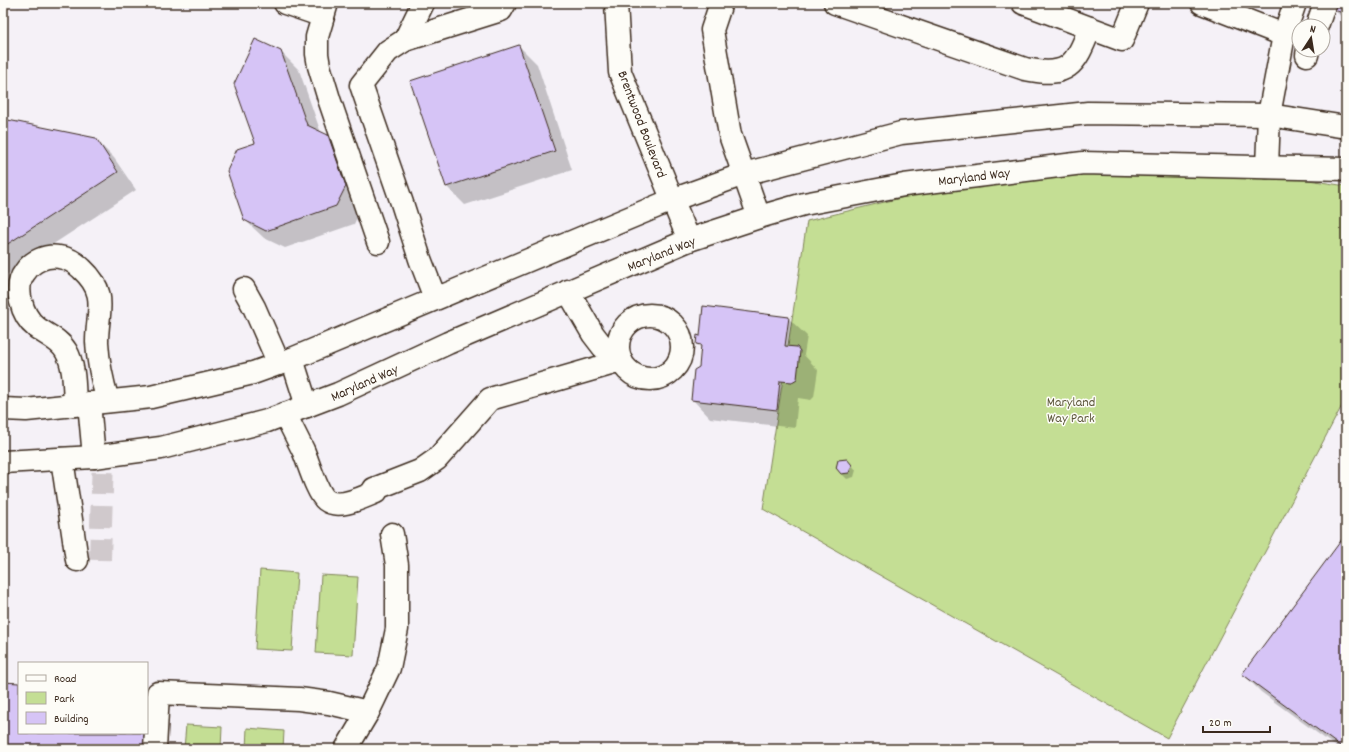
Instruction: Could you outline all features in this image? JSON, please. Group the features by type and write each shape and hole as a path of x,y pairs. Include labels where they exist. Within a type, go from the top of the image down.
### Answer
{"main road":[{"path":"285,3 325,9 317,37 319,66 378,242"},
{"path":"405,40 423,3"},
{"path":"435,298 360,85 388,51 405,40 501,10 505,3"},
{"name":"Brentwood Boulevard","path":"616,3 620,72 689,240"},
{"path":"720,3 712,30 730,135 759,217"},
{"path":"835,3 1025,69 1041,73 1056,72 1068,67 1076,59 1090,28"},
{"path":"1023,3 1122,40 1137,3"},
{"path":"1202,3 1284,34"},
{"path":"1267,166 1269,115 1284,34 1295,3"},
{"path":"1320,18 1325,3"},
{"path":"3,409 26,410 151,397 253,374 672,200 744,174 901,133 1088,113 1269,115 1346,127"},
{"name":"Maryland Way","path":"3,462 94,457 160,448 267,421 338,394 448,343 689,240 804,204 904,185 1083,163 1346,169"},
{"path":"90,403 72,370 70,359 66,351 53,338 31,322 26,315 21,300 20,283 24,273 33,263 52,256 73,261 88,274 94,281 98,290 100,309 97,340 100,375 90,403 94,457"},
{"path":"244,289 285,361 307,406"},
{"path":"285,414 323,496 326,500 334,503 342,504 351,502 427,466 437,459 490,399 621,361 603,347 593,334 568,291"},
{"path":"62,459 77,560"},
{"path":"346,749 368,712 389,668 397,628 397,565 392,534"},
{"path":"155,749 158,693 299,700 329,703 368,712"}],"green space":[{"name":"Maryland Way Park","path":"1222,166 1346,186 1346,398 1167,738 763,509 807,221 1003,173"},
{"path":"260,570 297,573 292,651 255,649"},
{"path":"321,575 358,577 353,655 316,653"},
{"path":"186,725 222,727 221,749 184,749"},
{"path":"247,728 284,731 283,749 246,749"}],"building":[{"path":"1328,3 1346,3 1346,14 1334,10"},
{"path":"255,39 281,51 307,125 328,135 346,186 336,206 266,231 244,220 227,171 237,149 255,143 234,84"},
{"path":"519,45 555,151 446,187 410,81"},
{"path":"3,119 96,138 118,172 3,247"},
{"path":"703,306 789,317 785,346 797,347 800,351 797,379 792,382 780,381 777,410 691,400 694,370 699,367 701,345 696,344 697,335 700,336"},
{"path":"847,459 852,465 849,473 841,474 836,468 838,460"},
{"path":"1346,534 1346,749 1344,749 1242,674"},
{"path":"3,682 18,683 18,734 148,734 147,749 3,749"},
{"path":"148,691 150,691 148,730"}],"tunnel":[{"path":"100,560 103,456"}]}
